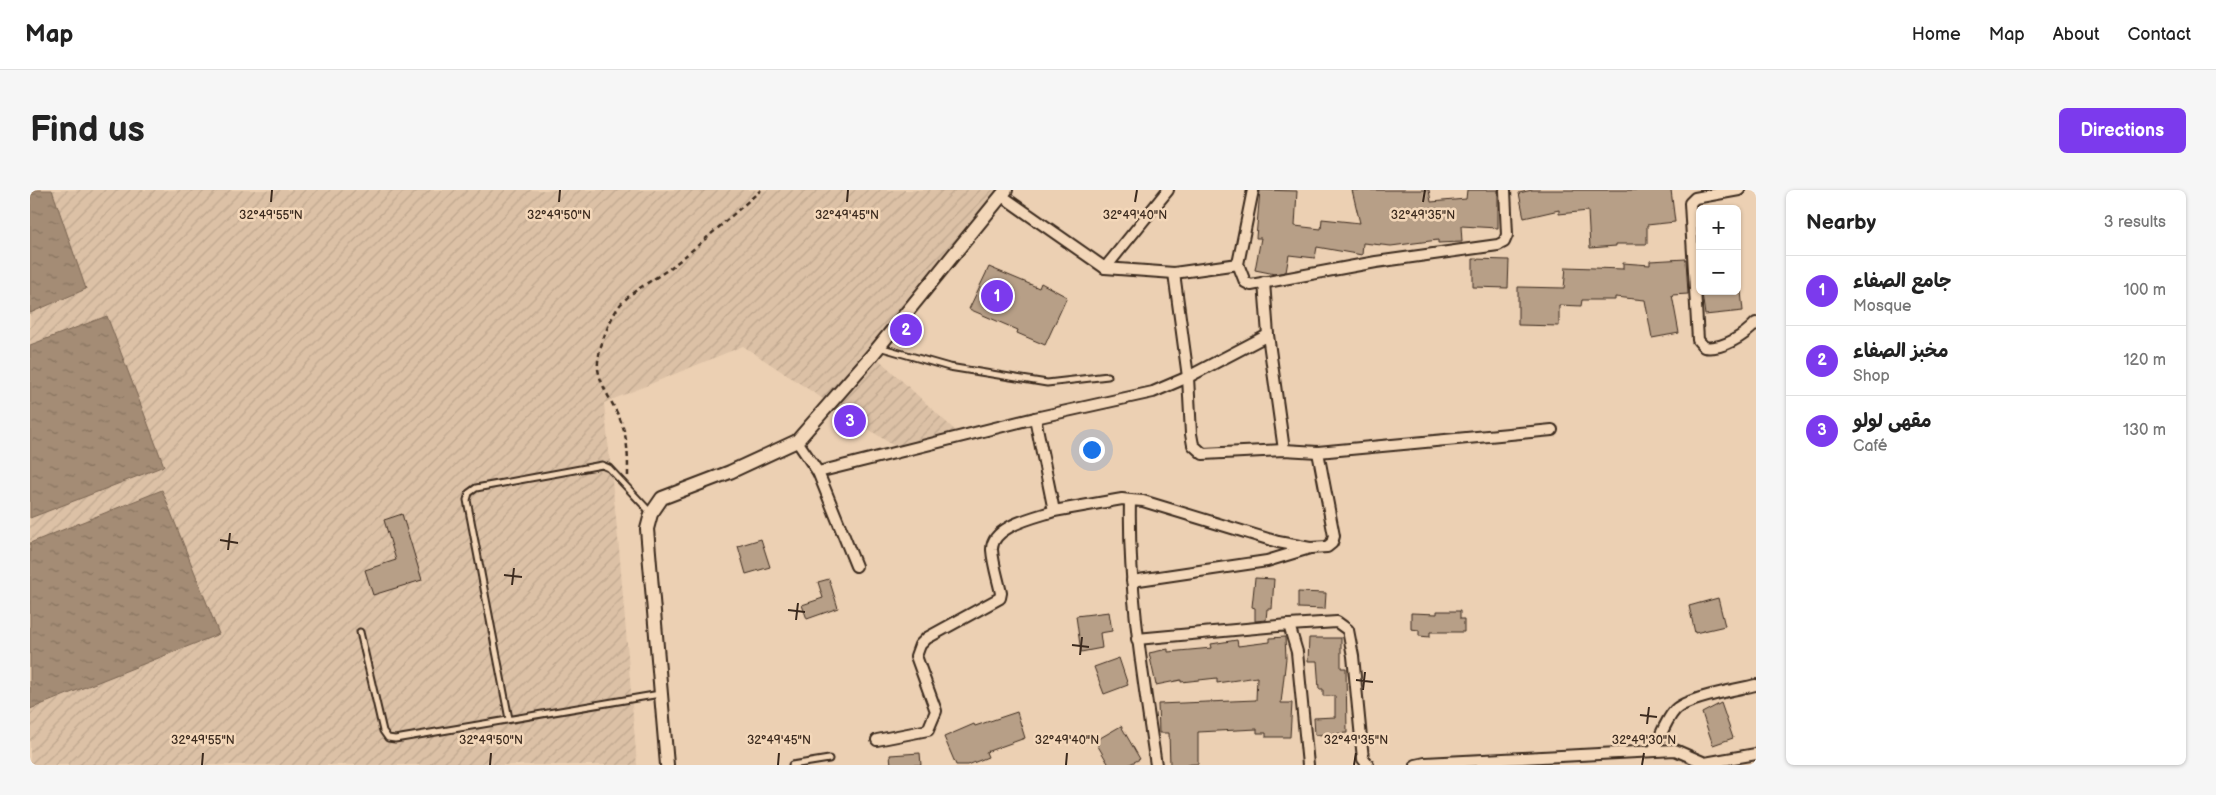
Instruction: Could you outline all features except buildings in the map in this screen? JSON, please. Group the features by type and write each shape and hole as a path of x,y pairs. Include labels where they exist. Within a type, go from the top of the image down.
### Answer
{"street":[{"path":"1105,268 1168,190"},
{"path":"1253,190 1238,264 1248,284 1376,262 1498,245 1504,242 1507,235 1505,190"},
{"path":"1739,190 1695,198 1690,203 1698,340 1704,347 1714,349 1747,333 1756,323"},
{"path":"667,765 647,529 651,514 662,498 730,472 797,441 878,347 1004,193 1105,268 1174,273 1238,264"},
{"path":"1174,273 1188,377 1191,434 1193,445 1203,454 1284,450 1318,452 1552,430"},
{"path":"1264,282 1268,335 1284,450"},
{"path":"818,472 1035,418 1153,392 1188,377 1268,335"},
{"path":"1035,418 1054,511"},
{"path":"797,441 818,472 856,566"},
{"path":"1132,581 1267,561 1310,548 1327,547 1332,543 1334,536 1318,452"},
{"path":"1130,500 1132,581 1137,639 1156,765"},
{"path":"878,740 928,730 936,711 916,656 920,645 927,638 1000,598 1001,593 992,549 997,535 1006,528 1054,511 1130,500 1143,500 1278,542 1310,548"},
{"path":"1137,639 1337,622 1348,630 1353,656 1363,759 1368,765"},
{"path":"1290,625 1297,652 1308,765"},
{"path":"1653,751 1670,716 1677,708 1696,700 1756,685"},
{"path":"1416,765 1426,762 1675,750 1705,763 1756,754"}],"lane":[{"path":"878,347 949,367 1047,383 1108,376"},
{"path":"509,719 467,500 469,493 476,488 602,465 609,468 651,514"},
{"path":"360,632 383,730 388,738 395,739 661,694"},
{"path":"792,765 829,759"}],"path":[{"path":"628,488 626,433 604,388 598,368 600,352 607,330 619,306 637,289 667,270 761,190"}],"shaded area":[{"path":"30,190 1006,190 873,354 959,434 897,448 743,346 604,403 619,548 637,765 30,765"}],"water":[{"path":"30,190 52,190 86,289 30,313"},
{"path":"107,316 164,466 30,518 30,345"},
{"path":"162,490 219,634 30,709 30,543"}],"place":[{"name":"جامع الصفاء","path":"997,296"},
{"name":"مخبز الصفاء","path":"906,330"},
{"name":"مقهى لولو","path":"850,421"}]}
